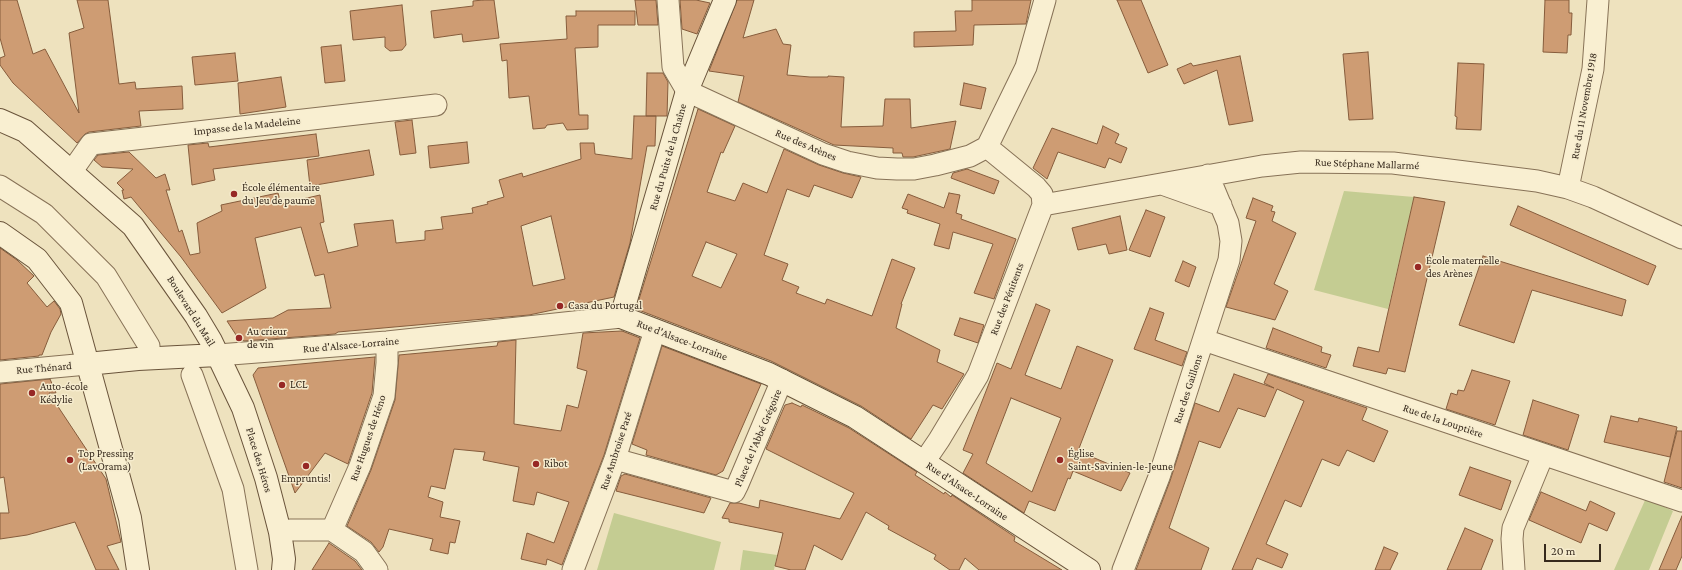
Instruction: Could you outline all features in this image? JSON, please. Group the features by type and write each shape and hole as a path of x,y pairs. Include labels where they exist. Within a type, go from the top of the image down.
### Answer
{"main road":[{"name":"Rue du Puits de la Chaîne","path":"621,317 687,91 725,0"},
{"name":"Boulevard du Mail","path":"1,118 25,131 133,226 196,316 218,355 138,359 87,364"},
{"path":"0,233 37,259 71,303 86,351 87,364 130,518 138,570"},
{"name":"Rue d'Alsace-Lorraine","path":"621,317 782,380 854,417 1089,570"},
{"name":"Place des Héros","path":"218,355 243,408 266,478 280,532 284,558 283,570"}],"street":[{"path":"668,0 673,67 687,91"},
{"path":"1043,205 1042,194 1036,187 987,147 1026,67 1045,0"},
{"name":"Rue du 11 Novembre 1918","path":"1568,188 1593,69 1598,0"},
{"name":"Rue des Arènes","path":"687,91 823,154 847,162 897,169 921,167 970,156 987,147"},
{"name":"Impasse de la Madeleine","path":"72,171 91,144 436,105"},
{"name":"Rue Stéphane Mallarmé","path":"1043,205 1262,166 1301,162 1393,163 1537,181 1568,188 1682,238"},
{"name":"Rue des Gaillons","path":"1122,570 1159,477 1230,260 1229,229 1221,205 1208,175"},
{"path":"1161,184 1221,205"},
{"path":"0,186 44,214 106,276 149,346"},
{"name":"Rue des Pénitents","path":"924,462 978,375 1043,205"},
{"name":"Rue d'Alsace-Lorraine","path":"218,355 386,342 621,317"},
{"name":"Rue Ambroise Paré","path":"573,570 615,459 655,330"},
{"name":"Rue de la Louptière","path":"1204,340 1682,501"},
{"name":"Rue Hugues de Héno","path":"332,530 360,466 384,396 387,363 386,342"},
{"name":"Rue Thénard","path":"0,372 87,364"},
{"path":"192,375 233,489 247,570"},
{"name":"Place de l'Abbé Grégoire","path":"615,459 734,492 782,380"},
{"path":"1514,570 1512,539 1513,528 1543,455"},
{"path":"280,532 290,530 332,530 364,552 378,570"}],"green space":[{"path":"1344,191 1414,197 1388,309 1314,290"},
{"path":"1646,498 1673,511 1649,570 1614,570"},
{"path":"614,513 721,542 714,570 597,570"},
{"path":"743,550 777,555 774,570 740,570"}],"building":[{"path":"0,0 17,0 33,54 45,49 79,113 69,33 84,28 77,0 108,0 119,84 135,82 136,89 182,86 183,109 139,111 141,126 89,132 85,134 77,143 13,83 0,65 0,58 5,56 0,38"},
{"path":"494,0 499,38 463,42 462,34 434,38 431,11 473,6 473,1"},
{"path":"635,0 656,0 658,25 638,25"},
{"path":"680,0 696,0 710,3 697,34 682,29"},
{"path":"737,0 754,0 743,38 776,29 783,44 791,45 787,75 844,77 841,127 883,126 885,99 910,99 911,128 956,121 950,149 913,157 903,157 902,153 893,153 893,148 834,145 738,102 744,76 709,71"},
{"path":"972,0 1031,0 1026,24 974,25 973,45 914,47 914,32 956,31 955,11 972,11"},
{"path":"1117,0 1141,0 1168,65 1148,73"},
{"path":"1545,0 1569,0 1569,13 1572,13 1571,35 1568,35 1567,53 1543,52"},
{"path":"402,5 406,45 402,50 390,51 385,47 385,37 353,40 350,11"},
{"path":"576,11 635,11 635,25 598,25 598,47 575,48 579,115 588,115 588,129 567,130 563,123 547,125 545,128 533,129 529,96 509,98 507,60 502,61 500,44 567,39 566,16 576,16"},
{"path":"341,45 345,81 325,83 321,47"},
{"path":"1368,52 1373,119 1349,120 1343,54"},
{"path":"235,53 238,81 195,85 192,57"},
{"path":"1240,56 1253,121 1229,125 1217,70 1184,84 1177,69 1191,63 1193,66"},
{"path":"1458,63 1484,64 1481,130 1456,129 1457,117 1455,116"},
{"path":"647,73 663,73 668,82 667,116 646,116"},
{"path":"281,77 286,107 240,114 238,83"},
{"path":"964,83 986,88 981,109 960,105"},
{"path":"698,109 735,126 723,153 721,152 707,192 735,201 743,183 767,193 784,149 819,165 861,177 852,198 814,185 809,197 787,189 764,255 788,264 782,280 799,287 796,293 825,304 827,299 872,316 892,259 915,268 901,304 896,328 940,350 937,362 964,374 942,409 933,405 911,439 861,406 771,361 636,309","holes":["706,242 737,254 721,288 692,276"]},
{"path":"634,116 656,116 655,146 647,146 630,243 614,297 529,315 338,332 335,334 244,341 238,338 227,321 273,318 288,310 331,308 324,274 315,276 301,227 255,238 266,288 222,313 181,257 131,197 124,199 122,190 124,190 117,183 133,169 102,167 94,160 98,155 129,152 156,178 165,174 170,190 166,190 179,232 182,230 190,255 200,253 197,223 222,211 221,205 278,193 281,204 320,195 324,222 320,223 328,253 358,246 354,224 393,220 396,243 425,240 425,231 443,229 441,217 473,213 472,208 488,204 487,202 504,197 499,180 522,173 523,177 581,159 580,143 594,143 595,154 632,159","holes":["551,216 565,279 533,286 521,226"]},
{"path":"412,120 416,153 400,155 395,122"},
{"path":"1103,126 1119,134 1115,143 1127,148 1121,163 1109,158 1105,168 1058,152 1047,179 1033,168 1052,128 1097,144"},
{"path":"316,134 319,156 213,169 215,180 192,185 188,145 208,143 209,147"},
{"path":"467,142 469,163 430,168 428,146"},
{"path":"369,150 374,175 310,186 307,160"},
{"path":"967,169 999,181 994,194 951,178 953,173"},
{"path":"949,193 960,195 956,213 962,215 961,219 1016,239 994,299 974,293 993,244 953,232 949,249 934,245 940,224 907,213 908,210 902,208 908,194 944,208"},
{"path":"1414,197 1445,202 1405,372 1388,368 1386,374 1353,366 1358,347 1379,352"},
{"path":"1253,198 1273,206 1271,211 1275,212 1272,221 1296,233 1274,284 1288,291 1275,320 1226,307 1256,221 1246,218"},
{"path":"1518,206 1656,266 1648,285 1510,225"},
{"path":"1146,210 1165,217 1150,257 1129,250"},
{"path":"1120,216 1127,250 1109,254 1106,244 1078,250 1072,228"},
{"path":"0,248 17,260 34,276 27,283 47,307 54,301 60,309 61,314 51,332 42,355 0,360"},
{"path":"1483,256 1626,300 1622,316 1532,290 1514,343 1459,325"},
{"path":"1183,261 1196,267 1189,287 1175,281"},
{"path":"1036,304 1050,310 1025,375 1061,389 1077,346 1113,360 1078,451 1130,473 1121,491 1073,471 1070,479 1068,478 1055,511 1029,501 1024,513 963,473 973,454 963,450 997,363 1011,369","holes":["1011,398 1061,418 1032,492 986,463"]},
{"path":"1150,308 1164,313 1155,340 1187,352 1182,366 1134,349"},
{"path":"960,318 984,325 978,343 954,335"},
{"path":"1273,328 1322,347 1321,352 1331,355 1326,368 1266,348"},
{"path":"622,331 640,338 604,455 562,565 547,559 546,565 521,559 527,533 554,543 569,502 537,492 534,505 513,501 519,467 483,460 485,452 454,449 445,489 431,486 428,497 443,502 440,517 460,521 455,543 450,542 448,554 430,550 433,539 389,529 383,547 379,552 371,542 347,526 371,470 395,400 399,355 497,346 498,342 516,340 514,424 561,431 567,405 578,408 587,371 577,368 583,333"},
{"path":"662,346 761,384 723,471 716,475 646,455 647,450 632,444"},
{"path":"375,357 372,393 348,464 325,453 295,493 253,375 258,368"},
{"path":"1472,370 1510,381 1495,425 1446,409 1451,393 1457,395 1458,390 1464,391"},
{"path":"1234,374 1274,388 1264,383 1268,374 1367,408 1362,420 1388,431 1374,462 1347,450 1339,466 1322,459 1301,507 1285,500 1266,544 1288,554 1282,568 1257,558 1252,570 1232,570 1304,401 1277,389 1265,417 1238,408 1220,448 1199,441 1169,528 1209,548 1201,570 1136,570 1170,481 1195,403 1219,412"},
{"path":"50,379 56,393 49,393 106,479 121,542 107,546 119,570 96,570 75,522 27,535 0,539 0,513 9,513 4,477 0,478 0,384"},
{"path":"1533,400 1579,415 1568,450 1523,435"},
{"path":"792,403 801,407 802,405 849,428 917,472 915,475 944,494 945,492 951,497 952,495 1015,537 1014,541 1062,570 979,570 965,558 959,570 950,570 934,559 936,555 888,529 889,526 866,512 842,560 814,545 805,570 791,570 775,566 783,533 729,522 729,519 722,518 730,503 739,503 759,508 760,500 840,519 854,493 766,449 785,405"},
{"path":"1611,416 1638,422 1639,418 1677,427 1670,457 1604,442"},
{"path":"1677,431 1682,431 1682,488 1664,482"},
{"path":"1470,467 1511,481 1501,510 1459,495"},
{"path":"625,474 711,498 704,513 616,491 621,476"},
{"path":"1541,492 1586,511 1590,501 1615,513 1607,531 1589,523 1581,543 1529,520"},
{"path":"1682,516 1682,556 1676,570 1659,570"},
{"path":"1465,528 1493,540 1481,570 1447,570"},
{"path":"329,543 355,561 362,570 312,570"},
{"path":"1384,547 1398,553 1390,570 1375,570"}],"place":[{"name":"École élémentaire du Jeu de paume","path":"234,194"},
{"name":"École maternelle des Arènes","path":"1418,267"},
{"name":"Casa du Portugal","path":"560,306"},
{"name":"Au crieur de vin","path":"239,338"},
{"name":"LCL","path":"282,385"},
{"name":"Auto-école Kédylie","path":"32,393"},
{"name":"Top Pressing (LavOrama)","path":"70,460"},
{"name":"Église Saint-Savinien-le-Jeune","path":"1060,460"},
{"name":"Ribot","path":"536,464"},
{"name":"Empruntis!","path":"306,466"}]}
